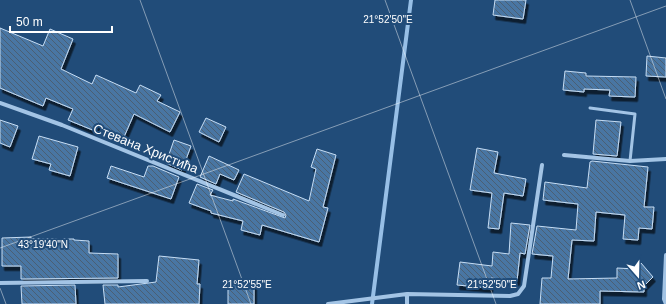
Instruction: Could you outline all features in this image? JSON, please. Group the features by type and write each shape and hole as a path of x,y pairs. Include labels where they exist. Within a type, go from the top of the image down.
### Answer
{"street":[{"name":"Стевана Христића","path":"0,103 62,125 283,216"},
{"path":"564,155 630,162 666,159"},
{"path":"328,304 407,294 510,296 518,294 524,286 542,165"},
{"path":"666,255 664,299 666,304"},
{"path":"0,283 147,281"},
{"path":"407,294 407,304"}],"lane":[{"path":"590,108 635,114 630,162"}],"building":[{"path":"495,0 526,0 523,19 493,15"},
{"path":"0,28 43,46 50,29 73,39 61,69 92,84 96,75 136,93 140,85 161,95 157,101 180,112 170,132 134,114 124,137 97,125 95,131 68,120 73,109 46,98 43,106 0,88"},
{"path":"647,56 666,58 666,77 646,76"},
{"path":"565,71 586,73 586,76 636,77 635,97 609,96 610,90 584,89 584,92 563,90"},
{"path":"206,118 226,127 219,142 199,132"},
{"path":"0,120 18,126 10,147 0,143"},
{"path":"596,120 621,122 617,156 593,154"},
{"path":"39,136 78,147 70,176 49,170 51,164 32,159"},
{"path":"174,140 191,146 182,170 166,163"},
{"path":"477,148 498,152 494,173 526,179 523,196 504,193 499,229 488,228 492,193 470,190"},
{"path":"317,149 336,155 323,207 328,208 319,242 262,225 260,235 241,230 243,221 211,213 211,211 189,203 197,184 213,190 210,195 233,201 233,199 285,218 286,215 284,212 236,192 244,174 309,201 316,169 311,167"},
{"path":"209,156 239,170 234,180 220,174 216,184 200,177"},
{"path":"590,162 648,167 644,207 654,207 652,229 639,228 638,240 623,239 625,215 596,212 594,241 572,240 568,279 617,278 617,268 636,269 641,263 653,277 644,286 644,292 600,291 600,304 540,304 542,278 551,278 553,256 532,254 537,226 576,230 578,204 543,200 545,182 587,188"},
{"path":"111,166 144,177 148,166 153,166 179,177 171,199 107,178"},
{"path":"511,223 530,225 525,254 520,253 517,281 491,278 490,288 457,285 460,262 492,266 493,252 509,254"},
{"path":"31,237 31,239 74,239 89,241 89,253 118,254 118,278 21,279 21,266 2,266 2,238"},
{"path":"159,256 199,260 197,284 200,284 199,304 105,304 103,285 118,285 118,287 156,282"},
{"path":"254,284 254,304 228,304 228,285"},
{"path":"75,285 76,304 22,304 21,286"}],"waterway":[{"path":"372,304 411,0"}]}
